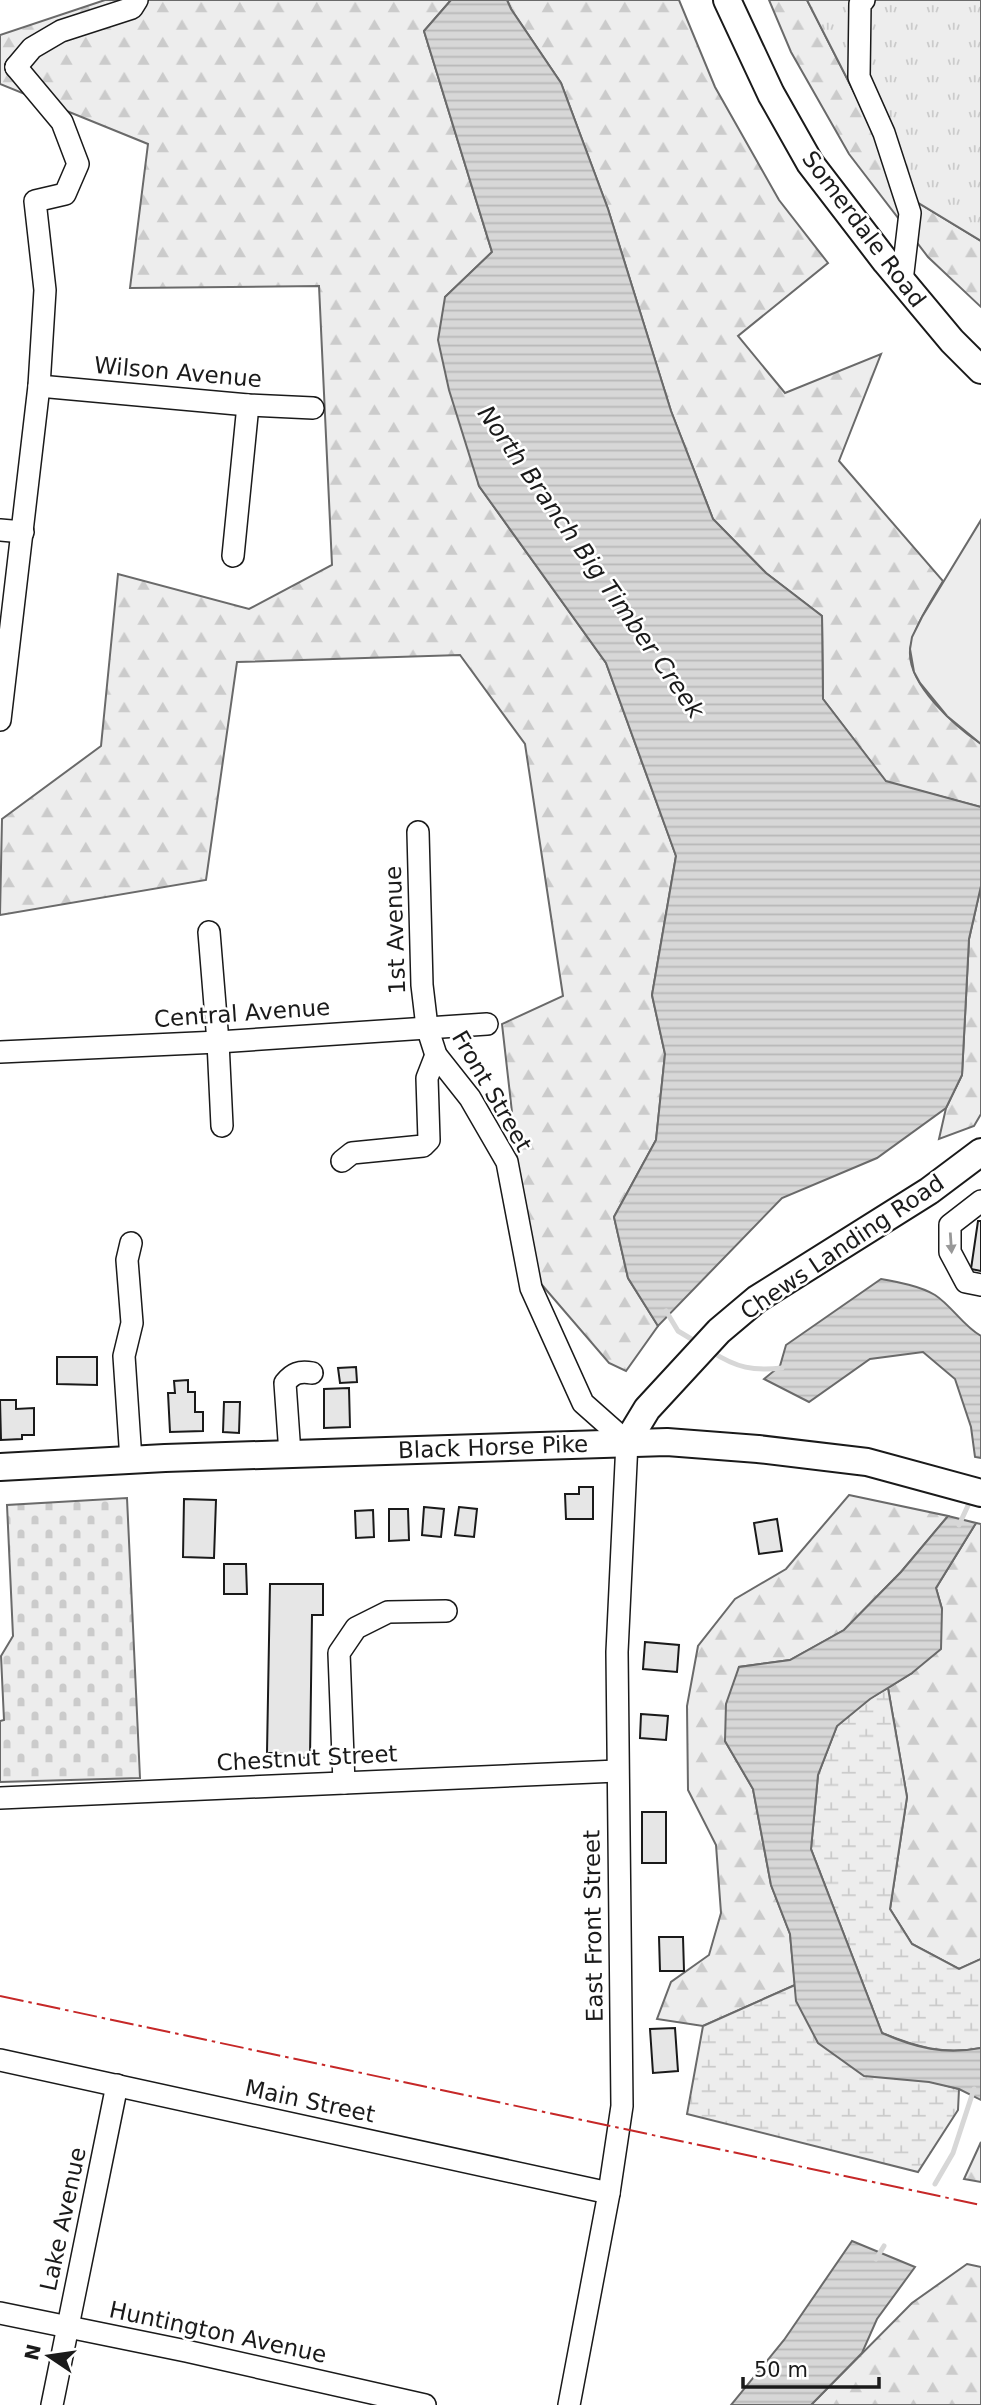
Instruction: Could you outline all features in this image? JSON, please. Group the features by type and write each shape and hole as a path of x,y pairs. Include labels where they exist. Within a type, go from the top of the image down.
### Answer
{"main road":[{"name":"Somerdale Road","path":"727,0 771,94 810,163 902,281 952,341 981,370"},
{"name":"Chews Landing Road","path":"627,1443 647,1409 719,1331 757,1299 929,1191 981,1152"},
{"name":"Black Horse Pike","path":"0,1467 290,1454 667,1442 867,1462 981,1493"}],"street":[{"path":"0,720 39,386 45,290 35,201 65,194 78,164 62,122 8,67 32,48 61,31 132,8 137,0"},
{"path":"864,0 860,4 859,77 884,133 910,213 902,281"},
{"name":"Wilson Avenue","path":"39,386 248,405 313,408"},
{"path":"233,556 248,405"},
{"path":"0,530 23,533"},
{"name":"1st Avenue","path":"418,832 422,985 427,1027"},
{"path":"209,932 222,1126"},
{"name":"Central Avenue","path":"0,1052 218,1042 487,1024"},
{"name":"Front Street","path":"427,1027 436,1055 470,1098 507,1162 531,1288 583,1403 627,1443"},
{"path":"342,1161 352,1153 423,1146 429,1140 427,1078 436,1055"},
{"path":"981,1201 950,1225 950,1252 966,1282 981,1285"},
{"path":"131,1243 127,1260 132,1322 124,1356 131,1460"},
{"path":"290,1454 285,1383 292,1375 302,1371 312,1373"},
{"name":"East Front Street","path":"569,2405 609,2193 622,2106 617,1652 627,1443"},
{"path":"344,1783 339,1653 356,1628 388,1612 446,1611"},
{"name":"Chestnut Street","path":"0,1798 617,1771"},
{"name":"Main Street","path":"0,2060 609,2193"},
{"name":"Lake Avenue","path":"52,2405 117,2085"},
{"name":"Huntington Avenue","path":"0,2313 425,2405"}],"green space":[{"path":"105,0 451,0 424,31 492,252 445,297 479,486 606,663 676,856 652,995 665,1054 656,1140 614,1217 628,1278 658,1326 626,1371 609,1363 530,1271 502,1024 563,996 525,744 460,655 237,662 206,880 0,915 2,819 101,746 118,574 249,609 332,565 319,286 130,288 148,144 0,84 0,35"},
{"path":"507,0 679,0 715,87 779,200 828,263 738,336 785,393 881,354 839,461 943,581 914,633 910,651 911,664 935,704 981,744 981,807 886,782 823,699 822,616 766,573 713,519 671,411 608,209 561,83"},
{"path":"769,0 807,0 907,196 981,241 981,307 928,257 849,154 791,52"},
{"path":"807,0 981,0 981,241 907,196"},
{"path":"981,886 981,1114 974,1126 939,1139 946,1108 962,1075 969,939"},
{"path":"849,1495 948,1516 901,1572 844,1630 790,1660 739,1667 725,1741 753,1789 771,1885 790,1934 795,1985 703,2026 657,2019 671,1982 709,1955 721,1913 716,1845 688,1790 687,1706 698,1646 735,1599 786,1569"},
{"path":"127,1498 140,1778 0,1782 0,1721 4,1720 1,1656 13,1636 7,1505"},
{"path":"976,1523 981,1524 981,1959 959,1969 912,1944 890,1909 907,1797 888,1688 912,1673 942,1609 936,1588"},
{"path":"888,1688 907,1797 890,1909 912,1944 959,1969 981,1959 981,2048 942,2050 882,2033 811,1849 818,1775 837,1726 869,1699"},
{"path":"795,1985 797,2001 929,2081 959,2089 958,2110 918,2172 687,2114 703,2026"},
{"path":"981,2142 981,2182 964,2179"},
{"path":"967,2264 981,2267 981,2405 811,2405 912,2303"}],"shaded area":[{"path":"981,520 981,744 947,716 920,683 914,672 910,649 912,637 922,617"}],"water":[{"path":"451,0 507,0 561,83 608,209 671,411 713,519 766,573 822,616 823,699 886,781 981,807 981,886 969,939 962,1075 946,1108 877,1158 782,1198 658,1326 628,1278 614,1217 656,1140 665,1054 652,995 676,856 606,663 479,486 449,390 438,340 445,297 492,252 424,31"},
{"path":"881,1279 916,1287 935,1295 981,1336 981,1458 975,1457 971,1427 955,1379 923,1352 870,1359 809,1402 764,1379 780,1366 786,1345"},
{"path":"948,1516 976,1523 936,1588 942,1609 941,1649 837,1726 818,1775 811,1849 882,2033 930,2049 955,2051 981,2048 981,2100 959,2089 929,2082 864,2076 818,2043 796,2001 790,1934 771,1885 753,1789 725,1741 726,1704 739,1667 790,1660 844,1630 901,1572"},
{"path":"852,2241 915,2267 877,2319 862,2353 811,2405 731,2405 784,2340"}],"building":[{"path":"978,1221 981,1221 981,1271 971,1269"},
{"path":"57,1357 97,1357 97,1385 57,1384"},
{"path":"356,1367 357,1382 340,1383 338,1368"},
{"path":"188,1380 188,1392 195,1392 195,1412 203,1412 203,1431 170,1432 168,1393 175,1393 174,1381"},
{"path":"349,1388 350,1427 324,1428 324,1389"},
{"path":"0,1400 16,1400 16,1409 34,1408 34,1435 22,1435 22,1439 1,1440"},
{"path":"224,1402 240,1402 239,1433 223,1432"},
{"path":"579,1487 593,1487 593,1519 566,1519 565,1494 579,1494"},
{"path":"184,1499 216,1500 214,1558 183,1557"},
{"path":"424,1507 444,1509 441,1537 422,1535"},
{"path":"459,1507 477,1509 474,1537 455,1535"},
{"path":"389,1509 408,1509 409,1540 389,1541"},
{"path":"373,1510 374,1537 356,1538 355,1511"},
{"path":"777,1519 782,1551 759,1554 754,1523"},
{"path":"224,1564 246,1564 247,1594 224,1594"},
{"path":"270,1584 323,1584 323,1615 312,1615 310,1758 286,1757 286,1753 267,1753"},
{"path":"645,1642 679,1645 677,1672 643,1669"},
{"path":"641,1714 668,1716 666,1740 640,1738"},
{"path":"642,1812 666,1812 666,1863 642,1863"},
{"path":"659,1937 683,1937 684,1971 660,1971"},
{"path":"675,2028 678,2071 653,2073 650,2029"}],"waterway":[{"name":"North Branch Big Timber Creek","path":"666,1311 678,1331 698,1343"},
{"name":"North Branch Big Timber Creek","path":"712,1352 729,1362 746,1367 782,1368"},
{"name":"North Branch Big Timber Creek","path":"959,1525 971,1499"},
{"name":"North Branch Big Timber Creek","path":"935,2184 953,2153 974,2089"},
{"name":"North Branch Big Timber Creek","path":"876,2259 884,2246"}],"power":[{"path":"0,1996 981,2205"}]}
